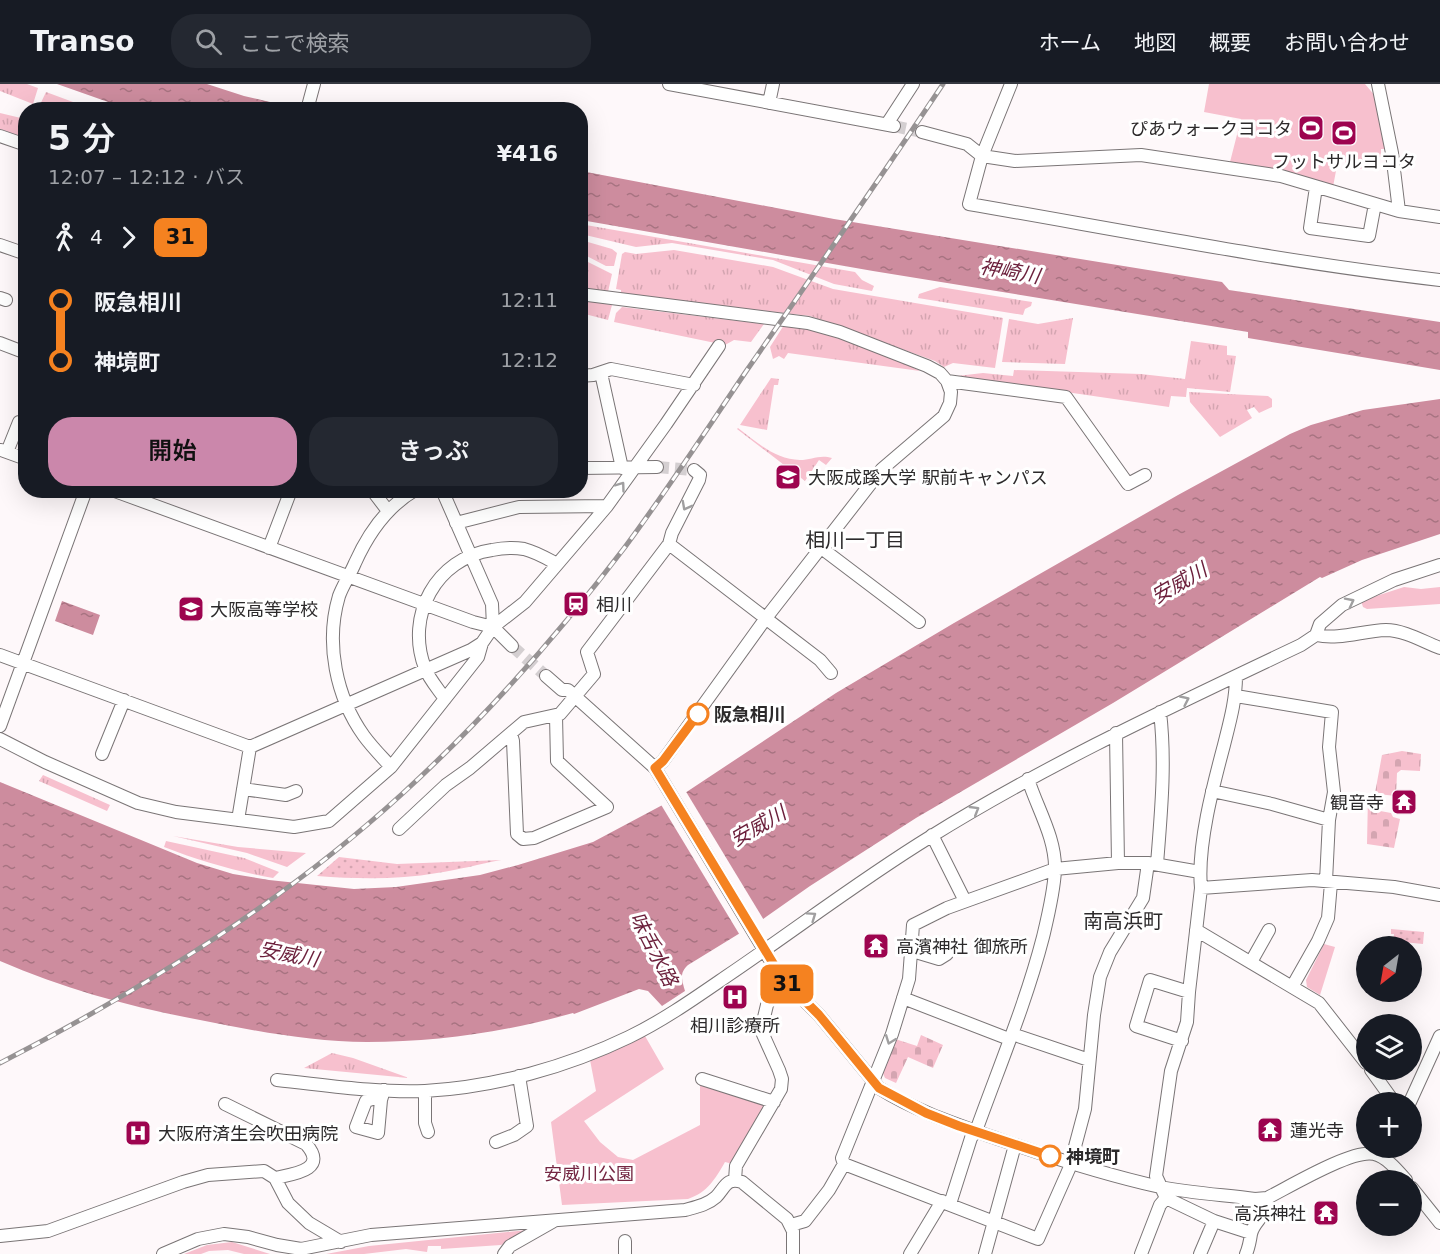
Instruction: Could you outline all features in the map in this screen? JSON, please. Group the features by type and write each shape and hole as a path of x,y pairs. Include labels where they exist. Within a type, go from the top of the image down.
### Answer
{"street":[{"path":"669,84 890,125 913,84"},
{"path":"770,103 773,84"},
{"path":"1011,84 982,156 969,204 1224,248 1440,280"},
{"path":"1378,84 1392,153 1399,211"},
{"path":"309,102 314,85"},
{"path":"922,132 967,144 982,156 1015,160 1141,155 1281,176 1399,211 1440,217"},
{"path":"0,136 18,142"},
{"path":"1316,187 1310,228 1369,236 1375,204"},
{"path":"0,244 18,251"},
{"path":"588,295 815,324 927,366 947,381 951,398 944,416 882,468 766,618 663,761 655,768"},
{"path":"0,343 18,350"},
{"path":"0,655 250,747 471,650 482,642 494,627 525,602 607,506 694,385 719,346"},
{"path":"588,375 610,369 694,385"},
{"path":"602,373 622,468"},
{"path":"947,381 1066,397 1128,484 1145,475"},
{"path":"4,451 18,424"},
{"path":"588,468 657,467"},
{"path":"399,829 446,785 470,768 524,722 560,714 594,674 587,652 669,544 672,533 699,480 700,475 694,470"},
{"path":"0,726 83,498"},
{"path":"150,498 269,548 473,622 494,627 512,646"},
{"path":"269,548 288,498"},
{"path":"378,498 388,511"},
{"path":"391,767 364,735 346,704 334,662 334,630 338,599 361,548 388,511 405,498"},
{"path":"445,498 492,604 494,627"},
{"path":"456,523 519,507 607,506"},
{"path":"669,544 820,660 831,673"},
{"path":"445,699 425,669 419,637 424,604 441,575 470,555 506,547 538,553 557,564"},
{"path":"820,547 919,622"},
{"path":"277,1080 360,1089 382,1095 425,1091 494,1082 519,1076 581,1057 628,1038 663,1019 763,947 856,885 932,836 1028,779 1116,733 1301,645 1316,634 1320,624 1341,606 1394,580 1440,565"},
{"path":"1316,634 1329,638 1388,630 1440,648"},
{"path":"0,740 138,803 176,812 294,827 329,821 391,767 478,657 482,642"},
{"path":"546,676 562,690 568,690 575,695 655,768 782,978 819,1015 873,1081 888,1093 926,1113 959,1126 1163,1193 1214,1221 1251,1233"},
{"path":"1141,1254 1163,1193 1156,1176 1171,1071 1187,1022 1188,992 1201,888 1200,872 1212,791 1236,696 1236,676"},
{"path":"1236,696 1332,712 1329,747 1334,792 1329,820 1328,918 1292,987"},
{"path":"102,754 124,700"},
{"path":"843,1164 1038,1239 1071,1162 1085,1109 1100,977 1110,952 1143,898 1152,863 1162,795 1163,740 1160,712"},
{"path":"511,734 517,834 523,839 534,838 607,807 557,761 556,716"},
{"path":"1116,733 1118,863"},
{"path":"238,820 250,747"},
{"path":"910,1254 946,1203 971,1138 976,1131 1037,962 1049,913 1055,868 1048,830 1036,806 1028,779"},
{"path":"243,789 286,795 296,791"},
{"path":"1212,791 1272,804 1329,820"},
{"path":"932,836 965,901"},
{"path":"792,1225 806,1221 829,1190 843,1164 842,1158 892,1034 909,979 913,926 965,901 1055,868 1152,863 1200,872"},
{"path":"1201,888 1312,880 1394,887 1440,895"},
{"path":"1196,930 1319,1004 1332,1017 1356,1049"},
{"path":"1251,962 1269,930"},
{"path":"912,948 919,953 939,958 947,954"},
{"path":"735,1179 736,1166 781,1089 782,1080 779,1070 762,1030 767,1005 782,978"},
{"path":"1182,1041 1136,1026 1150,980 1188,992"},
{"path":"903,998 1011,1036 1089,1060"},
{"path":"1415,1092 1440,1036"},
{"path":"496,1142 514,1136 527,1126 519,1076"},
{"path":"702,1079 774,1102"},
{"path":"425,1091 425,1123 428,1132"},
{"path":"225,1104 309,1138 314,1158 310,1167 303,1173 275,1178"},
{"path":"985,1254 1016,1145"},
{"path":"1163,1193 1268,1198 1348,1158 1356,1156"},
{"path":"0,1236 48,1230 183,1182 208,1176 264,1171 275,1178 288,1203 303,1218 341,1242"},
{"path":"163,1254 198,1239 224,1234 300,1249 371,1235 685,1209 700,1207 716,1197 728,1181 735,1179 742,1182 792,1225 793,1254"},
{"path":"1246,1254 1251,1233 1268,1208 1268,1198"},
{"path":"1422,1200 1440,1223"},
{"path":"504,1254 510,1246 558,1219"},
{"path":"1200,1254 1214,1221"},
{"path":"625,1241 625,1254"}],"green space":[{"path":"0,84 27,84 38,88 34,102 0,91"},
{"name":"ぴあウォークヨコタ","path":"1209,84 1365,84 1376,97 1387,149 1381,149 1381,157 1372,158 1372,168 1346,169 1345,160 1338,160 1333,187 1285,171 1230,162 1241,119 1204,112"},
{"path":"46,92 73,102 41,102"},
{"path":"0,113 18,117 18,135 0,129"},
{"path":"588,225 855,272 862,280 874,286 872,291 834,284 773,260 672,243 636,247 588,236"},
{"path":"588,242 612,249 617,253 614,266 606,266 588,257"},
{"path":"674,250 773,267 833,289 1003,318 995,368 953,363 944,367 935,361 810,316 621,294 621,290 616,289 622,254"},
{"path":"588,262 612,274 608,292 588,289"},
{"path":"940,287 1032,302 1023,315 918,298 919,294"},
{"path":"588,300 612,305 608,320 588,315"},
{"path":"622,307 764,324 751,342 734,340 725,345 614,322 616,313"},
{"path":"1073,318 1065,364 1002,362 1009,319 1038,324"},
{"path":"784,325 854,342 920,371 788,353 784,359 779,356 773,359 770,347"},
{"path":"1191,341 1227,346 1227,355 1236,356 1230,392 1187,388 1186,397 1171,396 1169,407 957,376 983,373 1013,376 1014,370 1141,374 1185,379"},
{"path":"771,378 779,379 778,385 774,385 767,430 740,425"},
{"path":"1189,392 1268,396 1272,399 1272,407 1259,413 1254,407 1247,410 1252,418 1220,437 1190,402"},
{"path":"738,428 774,454 782,457 800,460 832,458 826,465 819,460 805,481"},
{"path":"1404,587 1421,589 1440,587 1440,604 1367,609 1363,607 1361,601"},
{"path":"1402,751 1421,754 1420,771 1401,770 1397,773 1396,796 1378,794 1375,810 1391,813 1393,817 1400,819 1394,848 1367,844 1368,796 1375,793 1382,755"},
{"path":"43,775 110,805 107,811 39,781"},
{"path":"173,836 238,847 306,853 287,867 247,853"},
{"path":"166,841 244,858 279,872 273,878 218,865 164,847"},
{"path":"339,857 397,864 501,860 445,872 407,877 317,876"},
{"path":"1391,929 1424,932 1423,944 1422,936 1394,936 1391,934"},
{"path":"1324,944 1335,947 1320,995 1307,987 1306,980"},
{"path":"921,1035 943,1045 933,1068 908,1057 896,1083 885,1078 882,1071 895,1039 917,1046"},
{"name":"安威川公園","path":"645,1036 664,1069 584,1121 600,1142 618,1157 633,1160 700,1125 700,1086 705,1084 767,1106 733,1164 725,1162 710,1184 695,1196 688,1199 562,1205 551,1122 596,1091 590,1060"},
{"path":"332,1053 353,1058 409,1078 304,1068"},
{"path":"527,1230 501,1245 441,1249 441,1246 428,1246 427,1252 406,1249 364,1254 326,1254 369,1246"},
{"path":"232,1242 270,1254 244,1254 228,1250 184,1254 207,1245"}],"water":[{"path":"57,84 207,84 270,102 108,102"},
{"name":"神崎川","path":"588,172 834,219 1222,282 1229,290 1440,322 1440,370 1248,338 1248,332 873,271 588,221"},
{"path":"1440,399 1440,534 1362,560 1320,577 1113,703 916,818 763,919 688,965 682,974 685,991 662,1006 648,991 639,989 574,1014 497,1031 393,1042 346,1042 262,1032 174,1015 73,989 0,961 0,782 197,863 233,874 269,880 354,889 396,887 480,875 518,865 593,842 685,793 836,693 1178,495 1290,434 1311,425 1363,410"},
{"path":"62,601 100,615 93,635 55,621"}],"pier":[{"path":"685,790 765,922 741,937 660,803"}],"tunnel":[{"path":"894,126 922,132"},
{"path":"657,467 694,470"},
{"path":"512,646 546,676"}],"railway":[{"path":"0,1063 158,974 210,942 260,907 357,834 402,794 491,706 547,644 625,547 943,84"}],"bus line":[{"name":"31","path":"698,714 663,761 655,768 782,978 819,1015 879,1088 926,1113 1050,1156"}],"place":[{"name":"ぴあウォークヨコタ","path":"1311,128"},
{"name":"フットサルヨコタ","path":"1344,133"},
{"name":"大阪成蹊大学 駅前キャンパス","path":"788,477"},
{"name":"相川","path":"576,604"},
{"name":"大阪高等学校","path":"191,609"},
{"name":"阪急相川","path":"698,714"},
{"name":"観音寺","path":"1404,802"},
{"name":"高濱神社 御旅所","path":"876,946"},
{"name":"相川診療所","path":"735,997"},
{"name":"蓮光寺","path":"1270,1130"},
{"name":"大阪府済生会吹田病院","path":"138,1133"},
{"name":"神境町","path":"1050,1156"},
{"name":"高浜神社","path":"1326,1213"}],"district":[{"name":"相川一丁目","path":"855,540"},
{"name":"南高浜町","path":"1123,921"}],"water label":[{"name":"安威川","path":"1179,583"},
{"name":"安威川","path":"758,826"},
{"name":"味舌水路","path":"654,949"},
{"name":"安威川","path":"289,954"}]}
